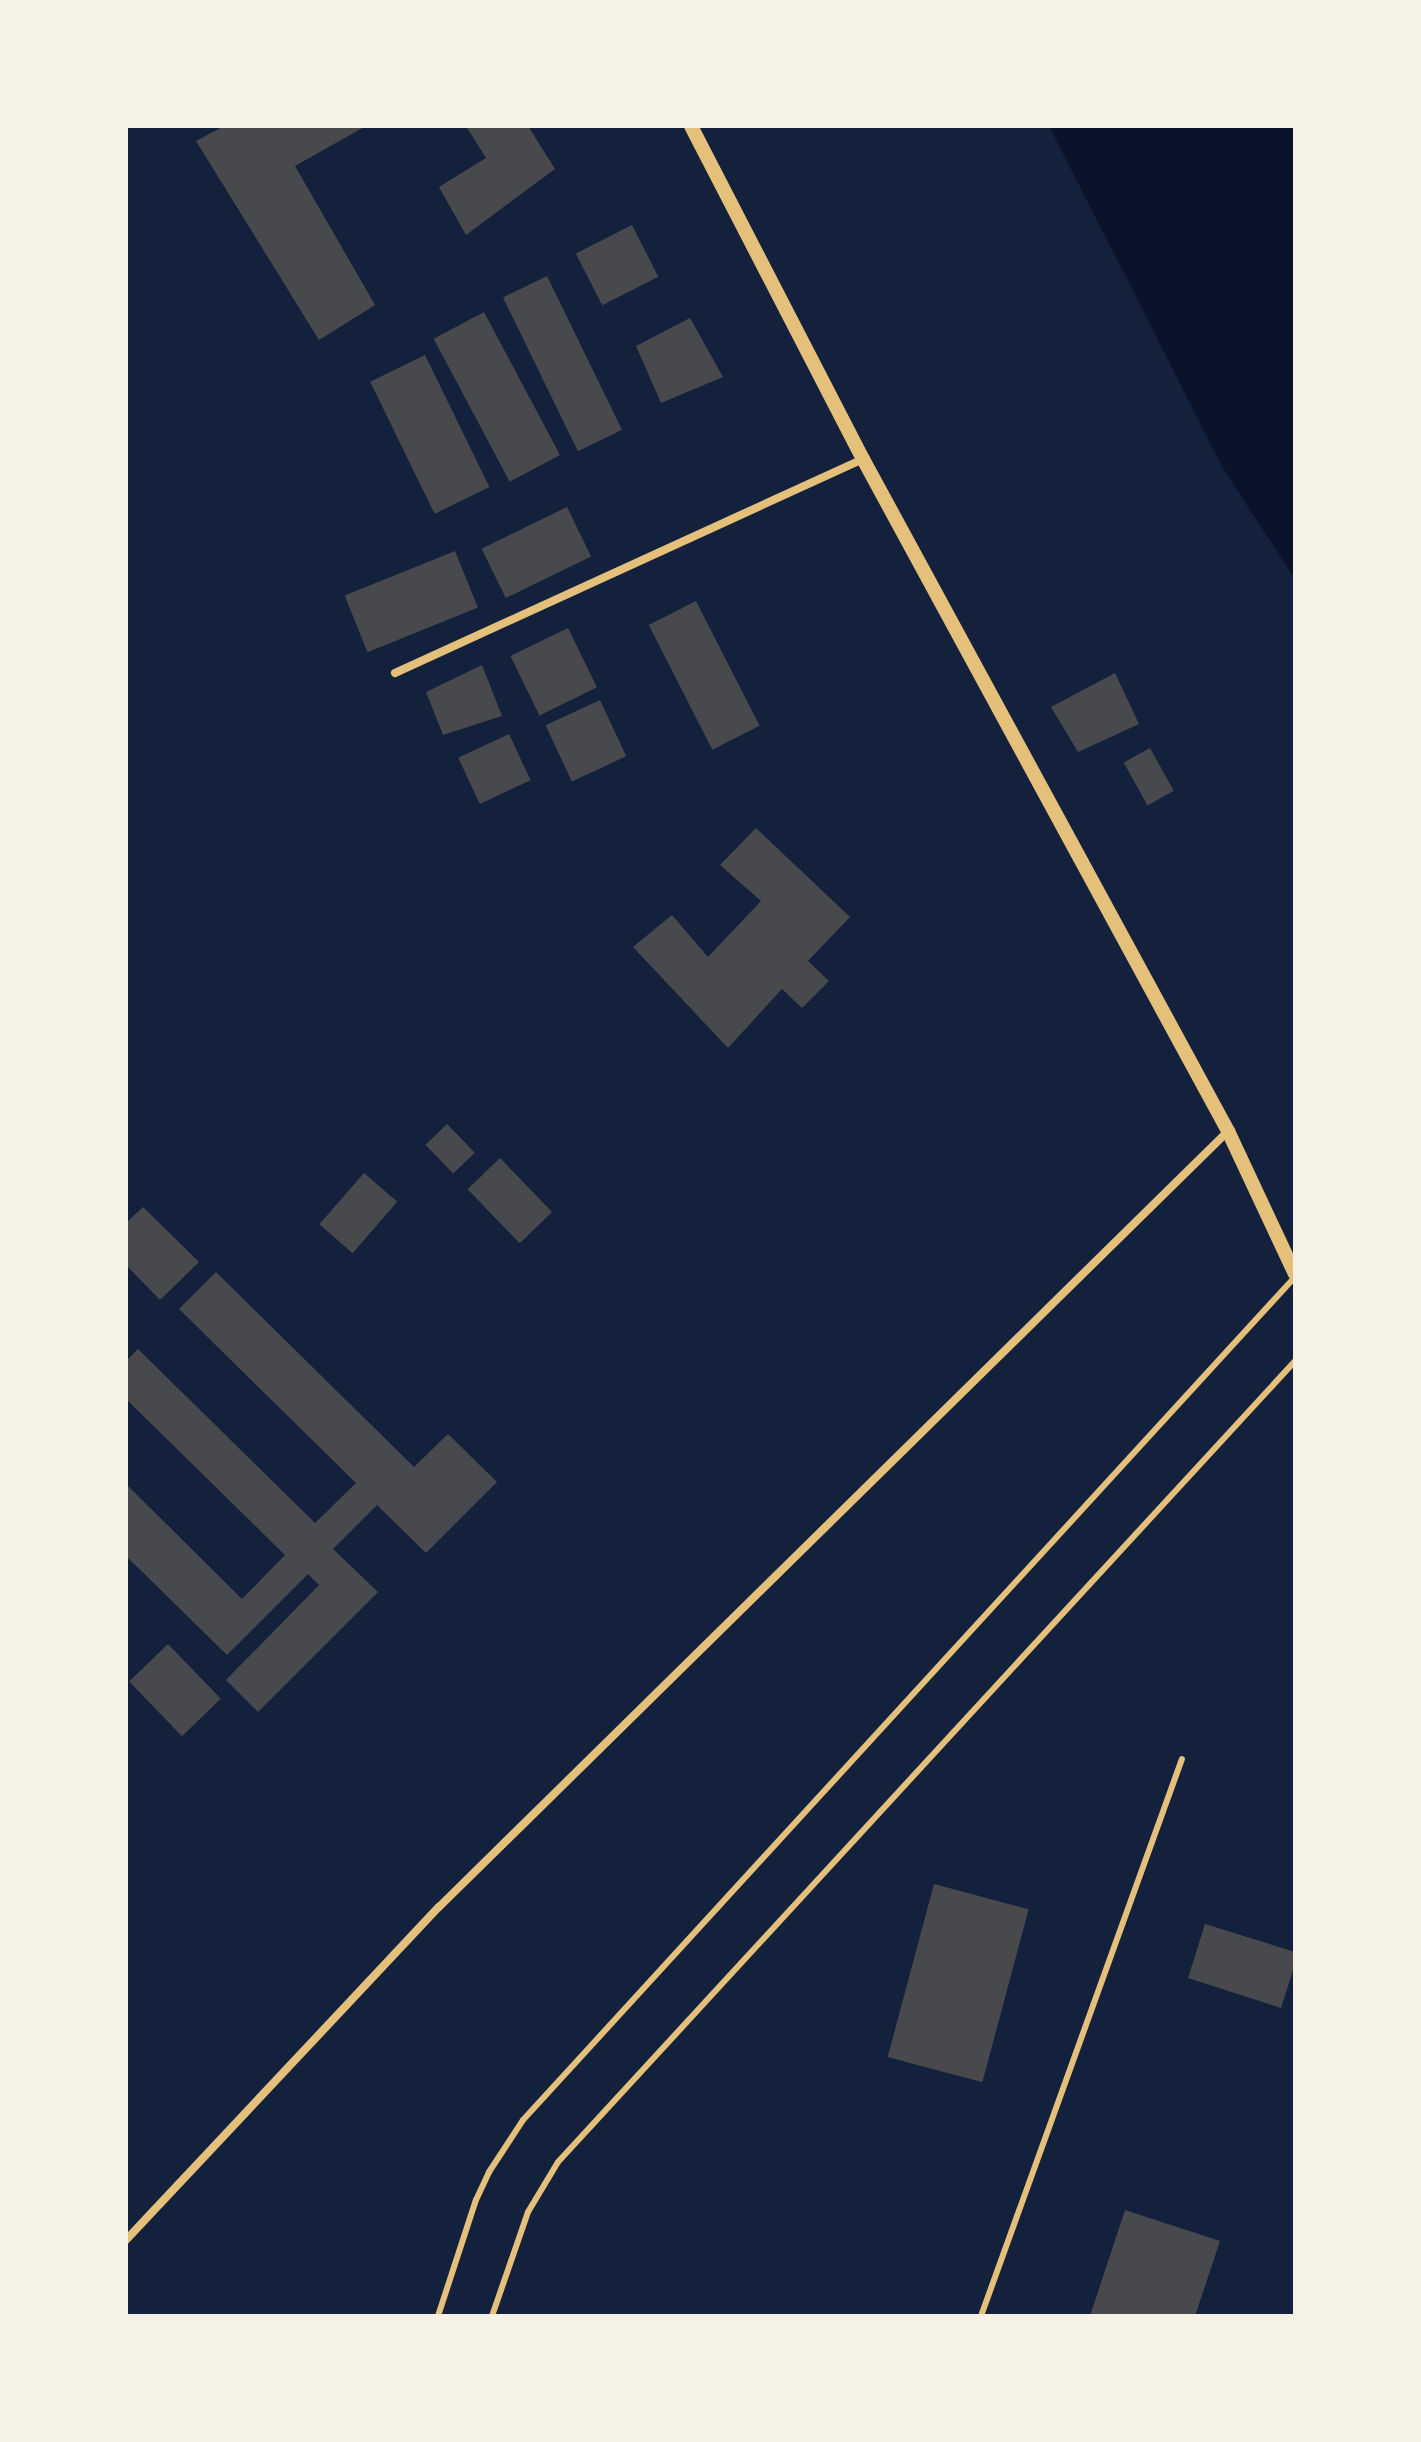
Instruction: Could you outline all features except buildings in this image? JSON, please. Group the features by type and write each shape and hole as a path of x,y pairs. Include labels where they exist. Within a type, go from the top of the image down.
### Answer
{"street":[{"path":"691,126 863,459 1228,1131 1295,1276"},
{"path":"395,673 863,459"},
{"path":"126,2240 439,1907 1228,1131"}],"lane":[{"path":"438,2316 476,2200 489,2172 523,2120 1295,1276"},
{"path":"492,2316 528,2212 558,2162 1295,1361"},
{"path":"981,2316 1182,1759"}],"water":[{"path":"1049,126 1295,126 1295,579 1224,470"}]}
